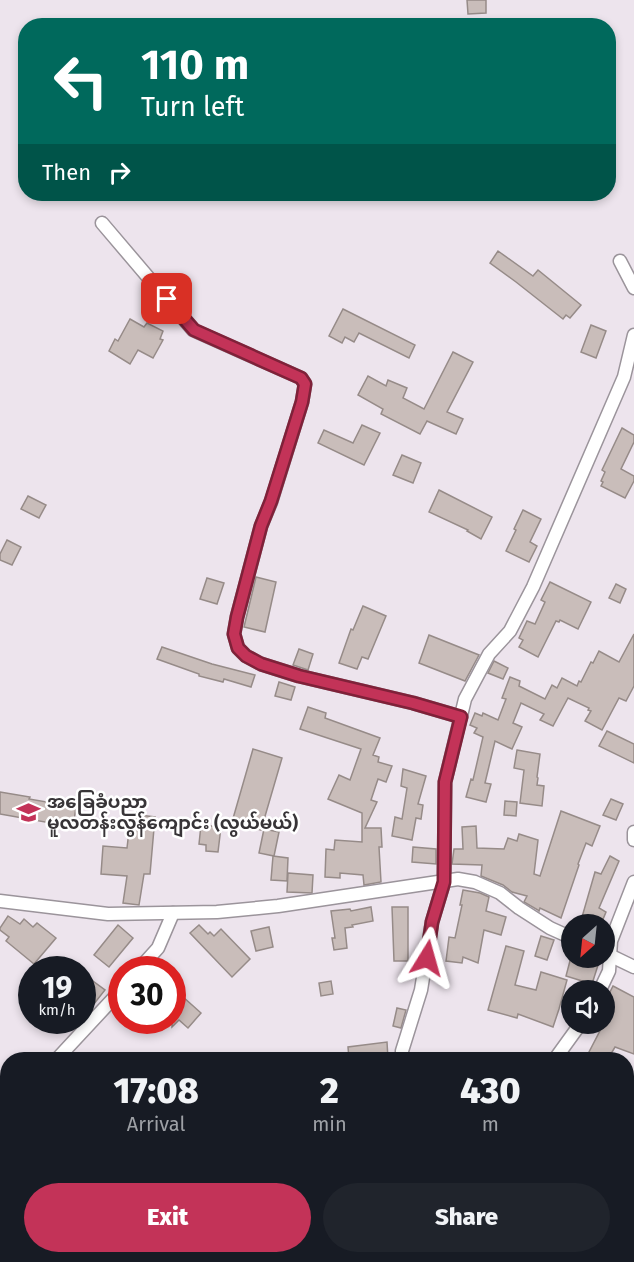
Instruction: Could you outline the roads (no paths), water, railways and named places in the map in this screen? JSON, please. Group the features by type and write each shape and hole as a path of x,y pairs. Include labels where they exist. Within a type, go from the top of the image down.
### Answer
{"street":[{"path":"102,223 194,330 301,378 305,384 302,402 261,526 237,617 234,634 238,648 246,656 261,664 299,676 402,700 461,717"},
{"path":"620,261 634,288"},
{"path":"402,1052 421,990 432,922 444,882 445,782 465,699 489,654 510,631 532,587 624,377 634,335"},
{"path":"634,832 634,840"},
{"path":"0,901 108,914 217,912 278,906 458,879 475,882 500,892 519,908 561,933"},
{"path":"615,931 634,882"},
{"path":"151,956 158,948 172,913"},
{"path":"615,958 634,967"},
{"path":"64,1052 108,1004"},
{"path":"560,1052 573,1034"}],"place":[{"name":"အခြေခံပညာ မူလတန်းလွန်ကျောင်း (လွယ်မယ်)","path":"29,812"}]}
